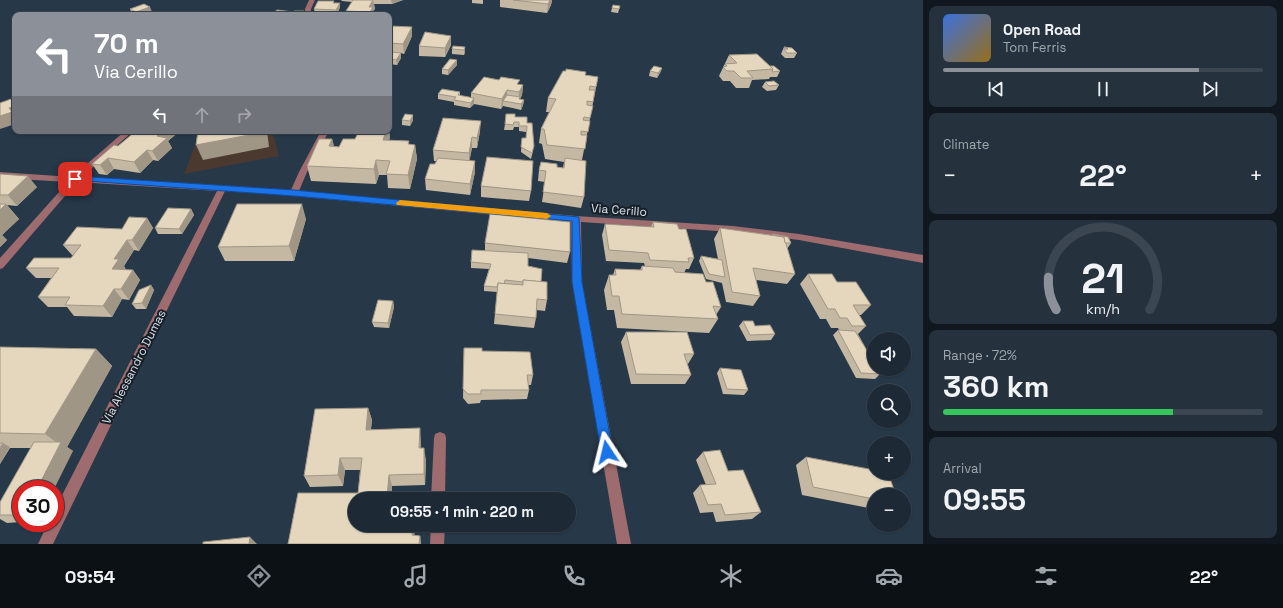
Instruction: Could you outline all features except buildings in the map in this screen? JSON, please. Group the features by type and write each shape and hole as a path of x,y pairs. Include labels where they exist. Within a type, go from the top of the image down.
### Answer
{"street":[{"path":"308,12 312,0"},
{"path":"0,265 75,179 126,134"},
{"path":"294,193 303,172 323,134"},
{"name":"Via Cerillo","path":"0,175 294,193 576,219 733,229 799,237 923,259"},
{"name":"Via Alessandro Dumas","path":"45,544 222,189"},
{"path":"576,219 577,282 624,544"},
{"path":"438,492 440,438"},
{"path":"437,544 438,532"}],"shaded area":[{"path":"253,134 273,134 279,156 184,174 196,143"}],"slow traffic":[{"path":"400,203 547,216"}],"route":[{"path":"75,179 294,193 576,219 577,282 607,452"}]}
